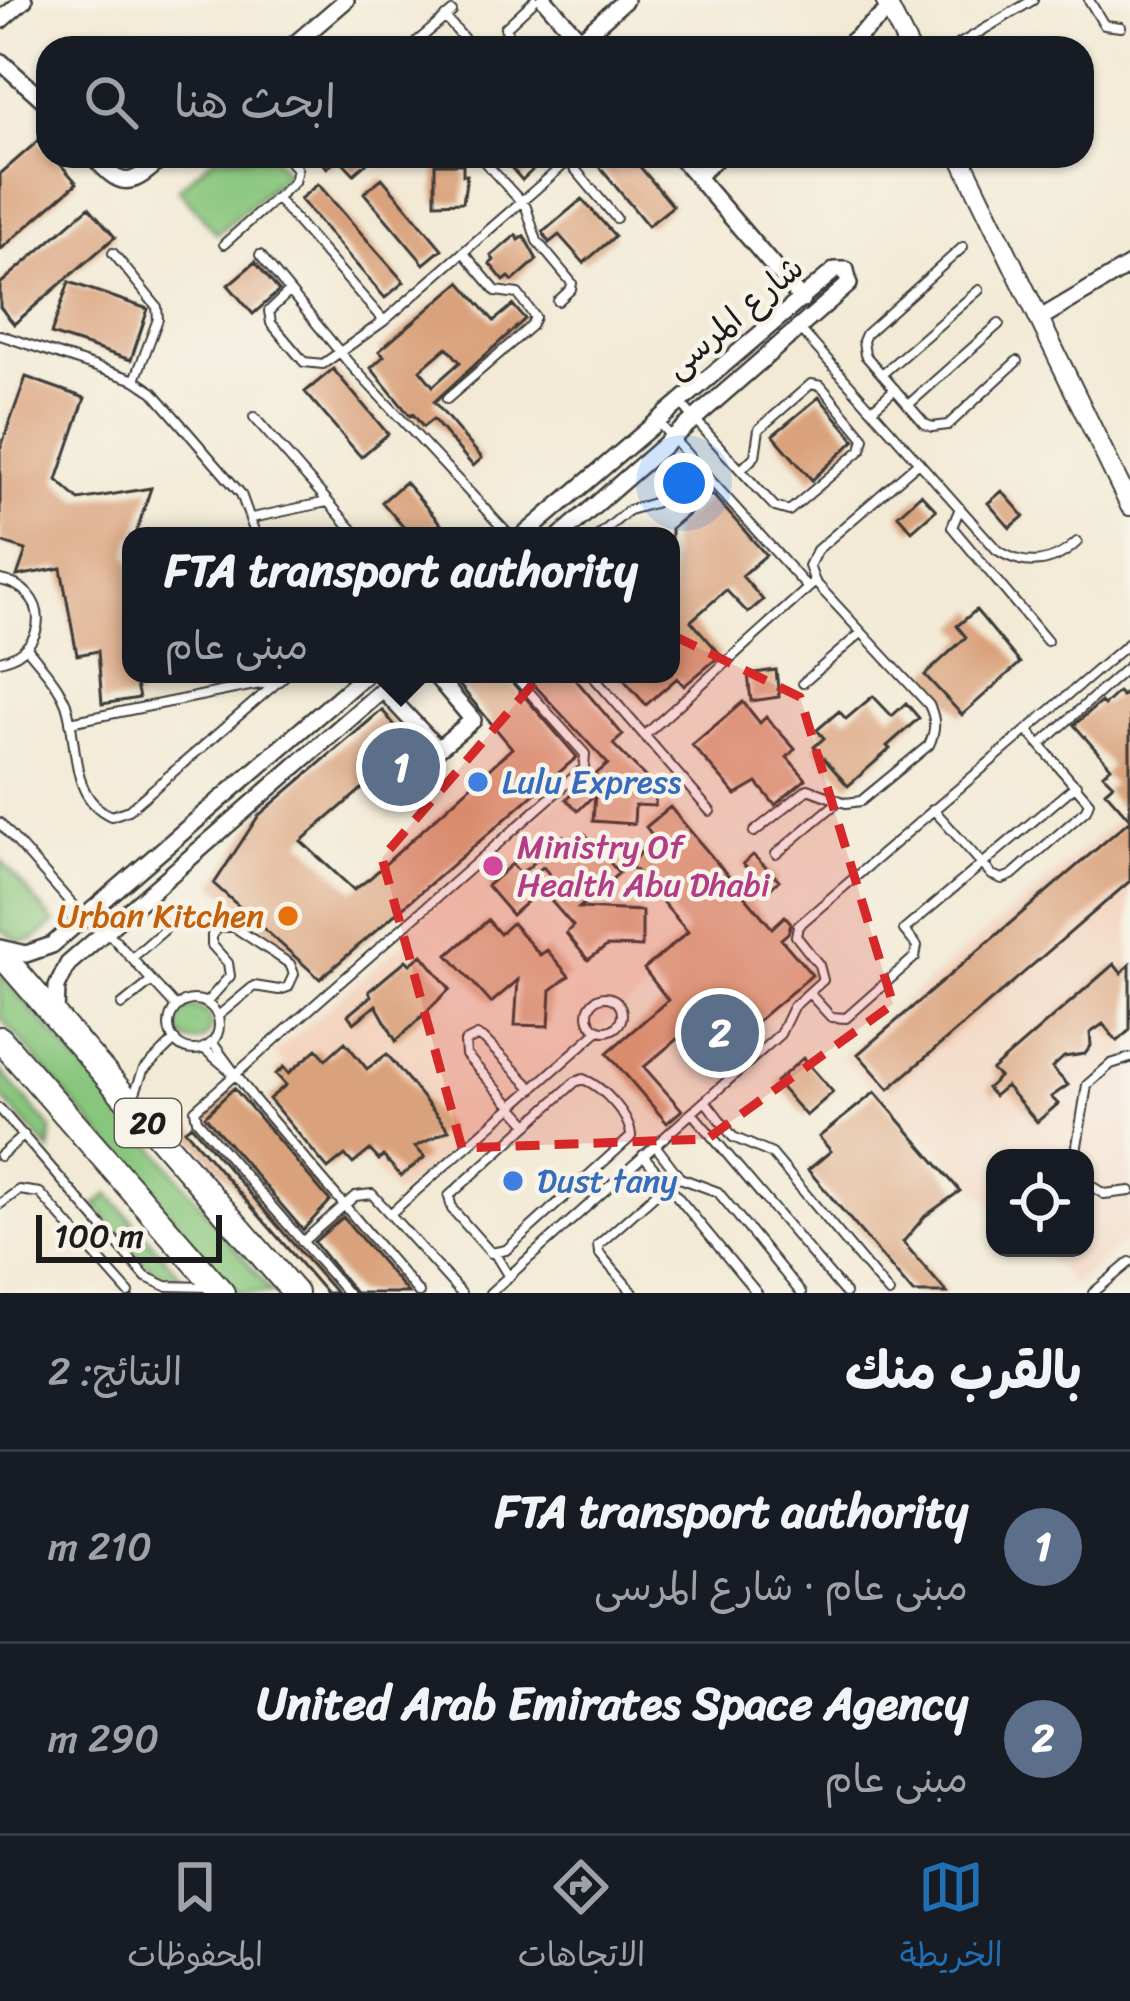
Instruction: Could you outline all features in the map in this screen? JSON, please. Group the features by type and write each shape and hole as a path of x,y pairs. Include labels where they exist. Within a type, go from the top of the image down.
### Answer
{"main road":[{"name":"20","path":"0,950 295,1293"},
{"name":"20","path":"0,1039 220,1290"}],"street":[{"path":"0,21 24,0"},
{"path":"304,36 346,0"},
{"path":"545,0 576,36"},
{"path":"591,36 625,0"},
{"path":"856,36 888,4 903,36"},
{"path":"0,61 36,93"},
{"path":"104,168 127,182 151,168"},
{"path":"690,168 802,300"},
{"path":"697,176 706,168"},
{"path":"966,168 1130,506"},
{"path":"1039,319 1130,265"},
{"name":"شارع المرسى","path":"533,527 836,270 850,274 849,284 800,329 567,527"},
{"path":"563,501 573,516 564,527"},
{"path":"0,950 38,952 84,918 356,683"},
{"path":"56,1018 55,997 63,970 390,683"},
{"path":"382,690 438,748 473,721 441,683"},
{"path":"304,728 318,746"},
{"path":"252,773 265,789"},
{"path":"133,877 146,894"}],"lane":[{"path":"506,36 506,25 535,0"},
{"path":"973,36 1033,0"},
{"path":"1089,0 1104,25 1121,27"},
{"path":"424,36 449,15 464,36"},
{"path":"224,244 277,199 298,173 294,168"},
{"path":"490,168 521,202 537,241 572,283 572,290 558,301"},
{"path":"290,292 269,311 271,323 310,366 323,364 384,320 558,168"},
{"path":"577,168 616,218"},
{"path":"277,199 384,320"},
{"path":"964,247 866,334 862,348 932,427 948,425 1017,361"},
{"path":"447,399 535,320 518,294 496,291 463,252"},
{"path":"113,253 157,308 158,319 134,380"},
{"path":"260,255 340,353 501,527"},
{"path":"882,374 979,290"},
{"path":"908,405 999,324"},
{"path":"800,329 997,550 1012,559 1047,561 1077,542"},
{"path":"0,334 134,380 161,400 248,504 254,527"},
{"path":"680,402 694,419 775,507 785,512 861,450 865,437 821,386 811,384 759,429 755,456 741,470"},
{"path":"872,409 895,389"},
{"path":"254,417 350,527"},
{"path":"658,421 928,704 935,724 929,745 861,801 839,801 808,789 754,832"},
{"path":"812,585 812,557 919,462"},
{"path":"609,527 629,510 712,479"},
{"path":"253,518 328,501"},
{"path":"960,508 951,522 954,531 1046,641"},
{"path":"0,580 23,588 37,611 34,637 27,648 0,661"},
{"path":"645,735 812,585"},
{"path":"803,683 861,633"},
{"path":"490,1293 772,1043 793,1007 821,983 823,972 798,939 798,926 1130,642"},
{"path":"27,648 58,688 70,722 82,788 100,810 118,816 275,683"},
{"path":"1040,745 1130,665"},
{"path":"70,722 251,683"},
{"path":"347,1293 196,1118 200,1104 584,768 585,754 521,683"},
{"path":"599,683 710,811"},
{"path":"933,809 996,878 1012,875 1086,810 1088,798 1027,730"},
{"path":"809,993 831,1017 846,1018 915,957 917,946 904,931 1076,785"},
{"path":"776,854 839,801"},
{"path":"0,823 84,918 112,937 176,1007"},
{"path":"132,958 186,911"},
{"path":"206,1003 230,976 228,963 212,945 212,935 219,927 234,927 290,964 294,974 288,987 254,986 218,1016"},
{"path":"122,1005 152,981"},
{"path":"391,1214 599,1030 609,1031 621,1021 620,1005 610,998 599,998 590,1006 588,1017 599,1030"},
{"path":"194,1000 206,1003 218,1016 218,1030 207,1045 188,1049 175,1040 169,1024 176,1007 194,1000"},
{"path":"528,1124 466,1055 465,1042 484,1039 533,1088"},
{"path":"136,1109 137,1080 175,1040"},
{"path":"207,1045 419,1293"},
{"path":"1076,1149 1084,1089 1111,1064 1130,1058"},
{"path":"495,1254 506,1250 628,1142 632,1132 628,1122 587,1079 575,1082 449,1196 452,1209 495,1254 509,1277"},
{"path":"706,1102 734,1137 772,1154 889,1293"},
{"path":"0,1109 144,1275 159,1284 220,1290"},
{"path":"693,1114 845,1293"},
{"path":"0,1156 24,1135"},
{"path":"655,1145 680,1178 718,1192 801,1293"},
{"path":"643,1155 757,1293"},
{"path":"633,1293 599,1253 602,1238 667,1184"},
{"path":"1094,1187 1104,1193 1130,1191"},
{"path":"0,1204 19,1190 35,1190 129,1293"},
{"path":"302,1242 366,1192 461,1293"},
{"path":"98,1258 115,1243"},
{"path":"106,1267 122,1251"},
{"path":"1093,1293 1130,1262"}],"highlighted area":[{"path":"604,602 800,697 893,1004 707,1139 462,1148 382,858"}],"shaded area":[{"path":"623,748 816,979 716,1060 651,987 397,1195 274,1053 406,941 401,934"},
{"path":"1118,819 1130,830 1130,1237 1074,1285 1046,1257 1094,1257 1094,1149 986,1149 986,1198 841,1056"}],"green space":[{"path":"202,168 283,168 287,173 217,234 178,189"},
{"path":"0,859 55,923 34,940 19,942 0,929"},
{"path":"0,974 157,1150 272,1293 236,1293 0,1017"},
{"path":"194,1008 206,1013 211,1025 206,1037 194,1042 182,1037 177,1025 182,1013"},
{"path":"0,1070 51,1128 50,1151 0,1095"},
{"path":"109,1194 181,1276 155,1270 132,1252 95,1205"}],"building":[{"path":"36,143 36,168 64,168 77,183 0,250 0,174"},
{"path":"435,168 463,168 467,175 463,202 435,203"},
{"path":"512,168 535,168 522,180"},
{"path":"600,168 641,168 673,206 648,226"},
{"path":"382,178 442,249 424,264 364,193"},
{"path":"318,184 404,282 385,298 300,199"},
{"path":"582,199 615,236 584,263 559,235 549,243 543,232"},
{"path":"89,207 115,237 14,324 0,307 0,284"},
{"path":"516,235 519,240 524,236 537,260 513,281 509,277 504,281 490,264 491,256"},
{"path":"255,262 279,291 253,314 228,285"},
{"path":"69,282 148,309 131,360 51,334"},
{"path":"460,282 494,321 513,305 525,319 434,402 482,458 473,466 433,419 423,427 410,416 371,368 384,356 379,351","holes":["447,347 460,362 433,386 420,370"]},
{"path":"333,369 388,434 361,457 305,392"},
{"path":"26,377 85,398 57,480 79,500 151,488 138,527 122,527 122,683 136,683 139,698 102,704 98,651 77,655 61,568 17,576 26,550 0,542 0,450"},
{"path":"819,397 855,440 812,480 773,435"},
{"path":"405,482 443,527 403,527 382,502"},
{"path":"1002,491 1024,516 1010,528 988,503"},
{"path":"712,494 766,555 742,576 763,600 748,613 726,590 691,621 721,655 684,686 680,681 680,527 673,527"},
{"path":"921,494 936,510 912,531 898,515"},
{"path":"976,610 1020,663 962,715 925,675 966,637 957,626"},
{"path":"776,670 779,697 751,701 748,674"},
{"path":"458,683 513,683 577,757 320,979 214,884 259,815 382,710 412,746 301,841 354,890 512,748"},
{"path":"532,683 579,683 623,735 613,744 656,788 655,806 635,805 634,824 593,821 595,794 578,811 566,799 608,764"},
{"path":"627,683 671,683 646,705"},
{"path":"1130,689 1130,819 1105,791 1113,784 1103,774 1111,767 1074,725 1101,702 1104,705 1118,692 1122,696"},
{"path":"873,696 892,716 906,703 919,718 848,786 814,747 824,738 817,730 839,711 846,719"},
{"path":"743,702 760,723 766,717 795,749 787,757 806,779 775,805 757,783 736,795 692,745"},
{"path":"670,807 772,928 785,916 791,923 781,939 812,975 716,1056 691,1027 644,1067 682,1110 667,1123 607,1053 668,1000 644,969 688,932 629,863 656,840 646,827"},
{"path":"1130,820 1130,881 889,1089 858,1054"},
{"path":"585,834 619,873 579,908 642,911 642,947 607,946 588,960 566,933 573,926 544,893 557,883 543,867 526,880 537,893 512,915 487,886 512,864 520,873 528,868 563,836 571,845"},
{"path":"753,855 779,880 768,891 743,864"},
{"path":"488,920 500,934 512,923 540,955 547,950 569,976 551,990 549,1026 515,1025 518,980 491,1003 448,955"},
{"path":"422,955 450,989 396,1041 376,1005 354,1023 348,1015 371,996 369,991 406,960 410,964"},
{"path":"1114,964 1121,973 1130,964 1130,1030 1117,1041 1103,1024 1090,1033 1091,1046 1085,1054 1064,1057 1052,1068 1068,1085 1051,1097 1058,1104 1037,1122 1006,1086 994,1096 987,1088 999,1077 992,1070"},
{"path":"345,1042 367,1069 387,1054 449,1130 415,1147 425,1157 401,1176 383,1156 379,1160 370,1150 353,1164 345,1155 328,1169 269,1099 286,1085 276,1074 284,1067 289,1073 317,1049 326,1059"},
{"path":"803,1058 833,1092 806,1116 776,1082"},
{"path":"234,1088 330,1201 303,1230 205,1116"},
{"path":"875,1092 960,1191 925,1216 903,1242 947,1293 913,1293 808,1170 831,1151 819,1137"},
{"path":"191,1125 336,1293 326,1293 185,1130"},
{"path":"343,1217 408,1293 355,1293 314,1242"}],"place":[{"name":"FTA transport authority","path":"401,767"},
{"name":"Lulu Express","path":"478,782"},
{"name":"Ministry Of Health Abu Dhabi","path":"493,866"},
{"name":"Urban Kitchen","path":"288,916"},
{"name":"United Arab Emirates Space Agency","path":"720,1033"},
{"name":"Dust tany","path":"513,1181"}]}
